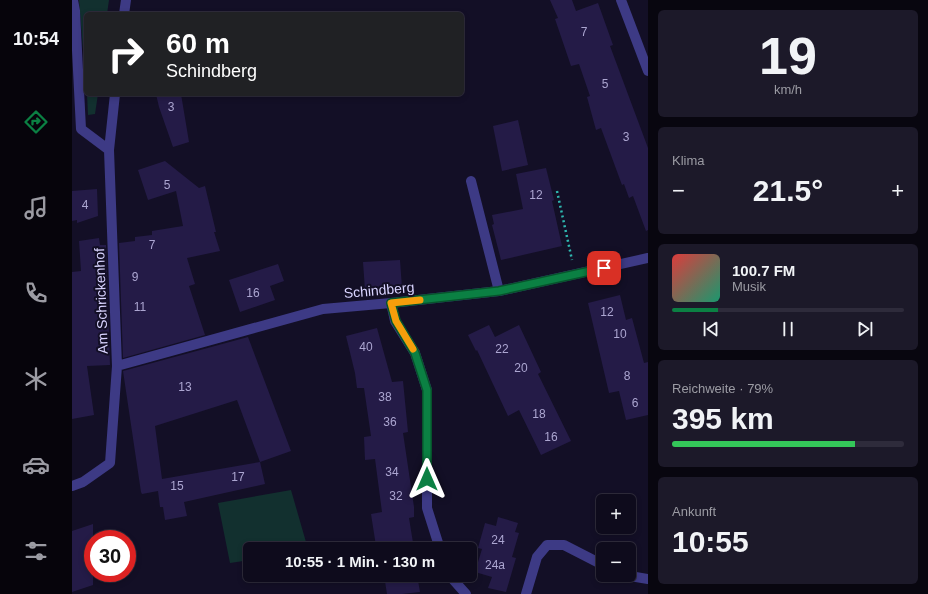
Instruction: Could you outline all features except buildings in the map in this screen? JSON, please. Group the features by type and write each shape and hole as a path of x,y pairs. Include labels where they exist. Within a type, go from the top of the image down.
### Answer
{"street":[{"path":"73,0 75,10 81,130 109,150"},
{"path":"124,12 126,0"},
{"path":"621,0 648,70"},
{"name":"Am Schrickenhof","path":"72,486 83,482 110,463 117,366 109,150 115,96"},
{"path":"471,181 499,291"},
{"name":"Schindberg","path":"117,366 323,309 499,291 648,258"},
{"path":"391,303 396,321 415,353 427,390 427,508 438,542"},
{"path":"526,594 538,557 547,545 564,545 596,561"},
{"path":"636,577 648,579"},
{"path":"455,582 466,594"}],"path":[{"path":"557,191 574,274"}],"green space":[{"path":"79,0 109,0 107,12 84,12 84,62"},
{"path":"87,96 98,96 95,114 88,115"},
{"path":"291,490 306,542 243,542 243,561 230,563 218,503"}],"slow traffic":[{"path":"413,349 396,321 391,303 420,300"}],"route":[{"path":"427,479 427,390 415,353 396,321 391,303 499,291 604,268"}]}
